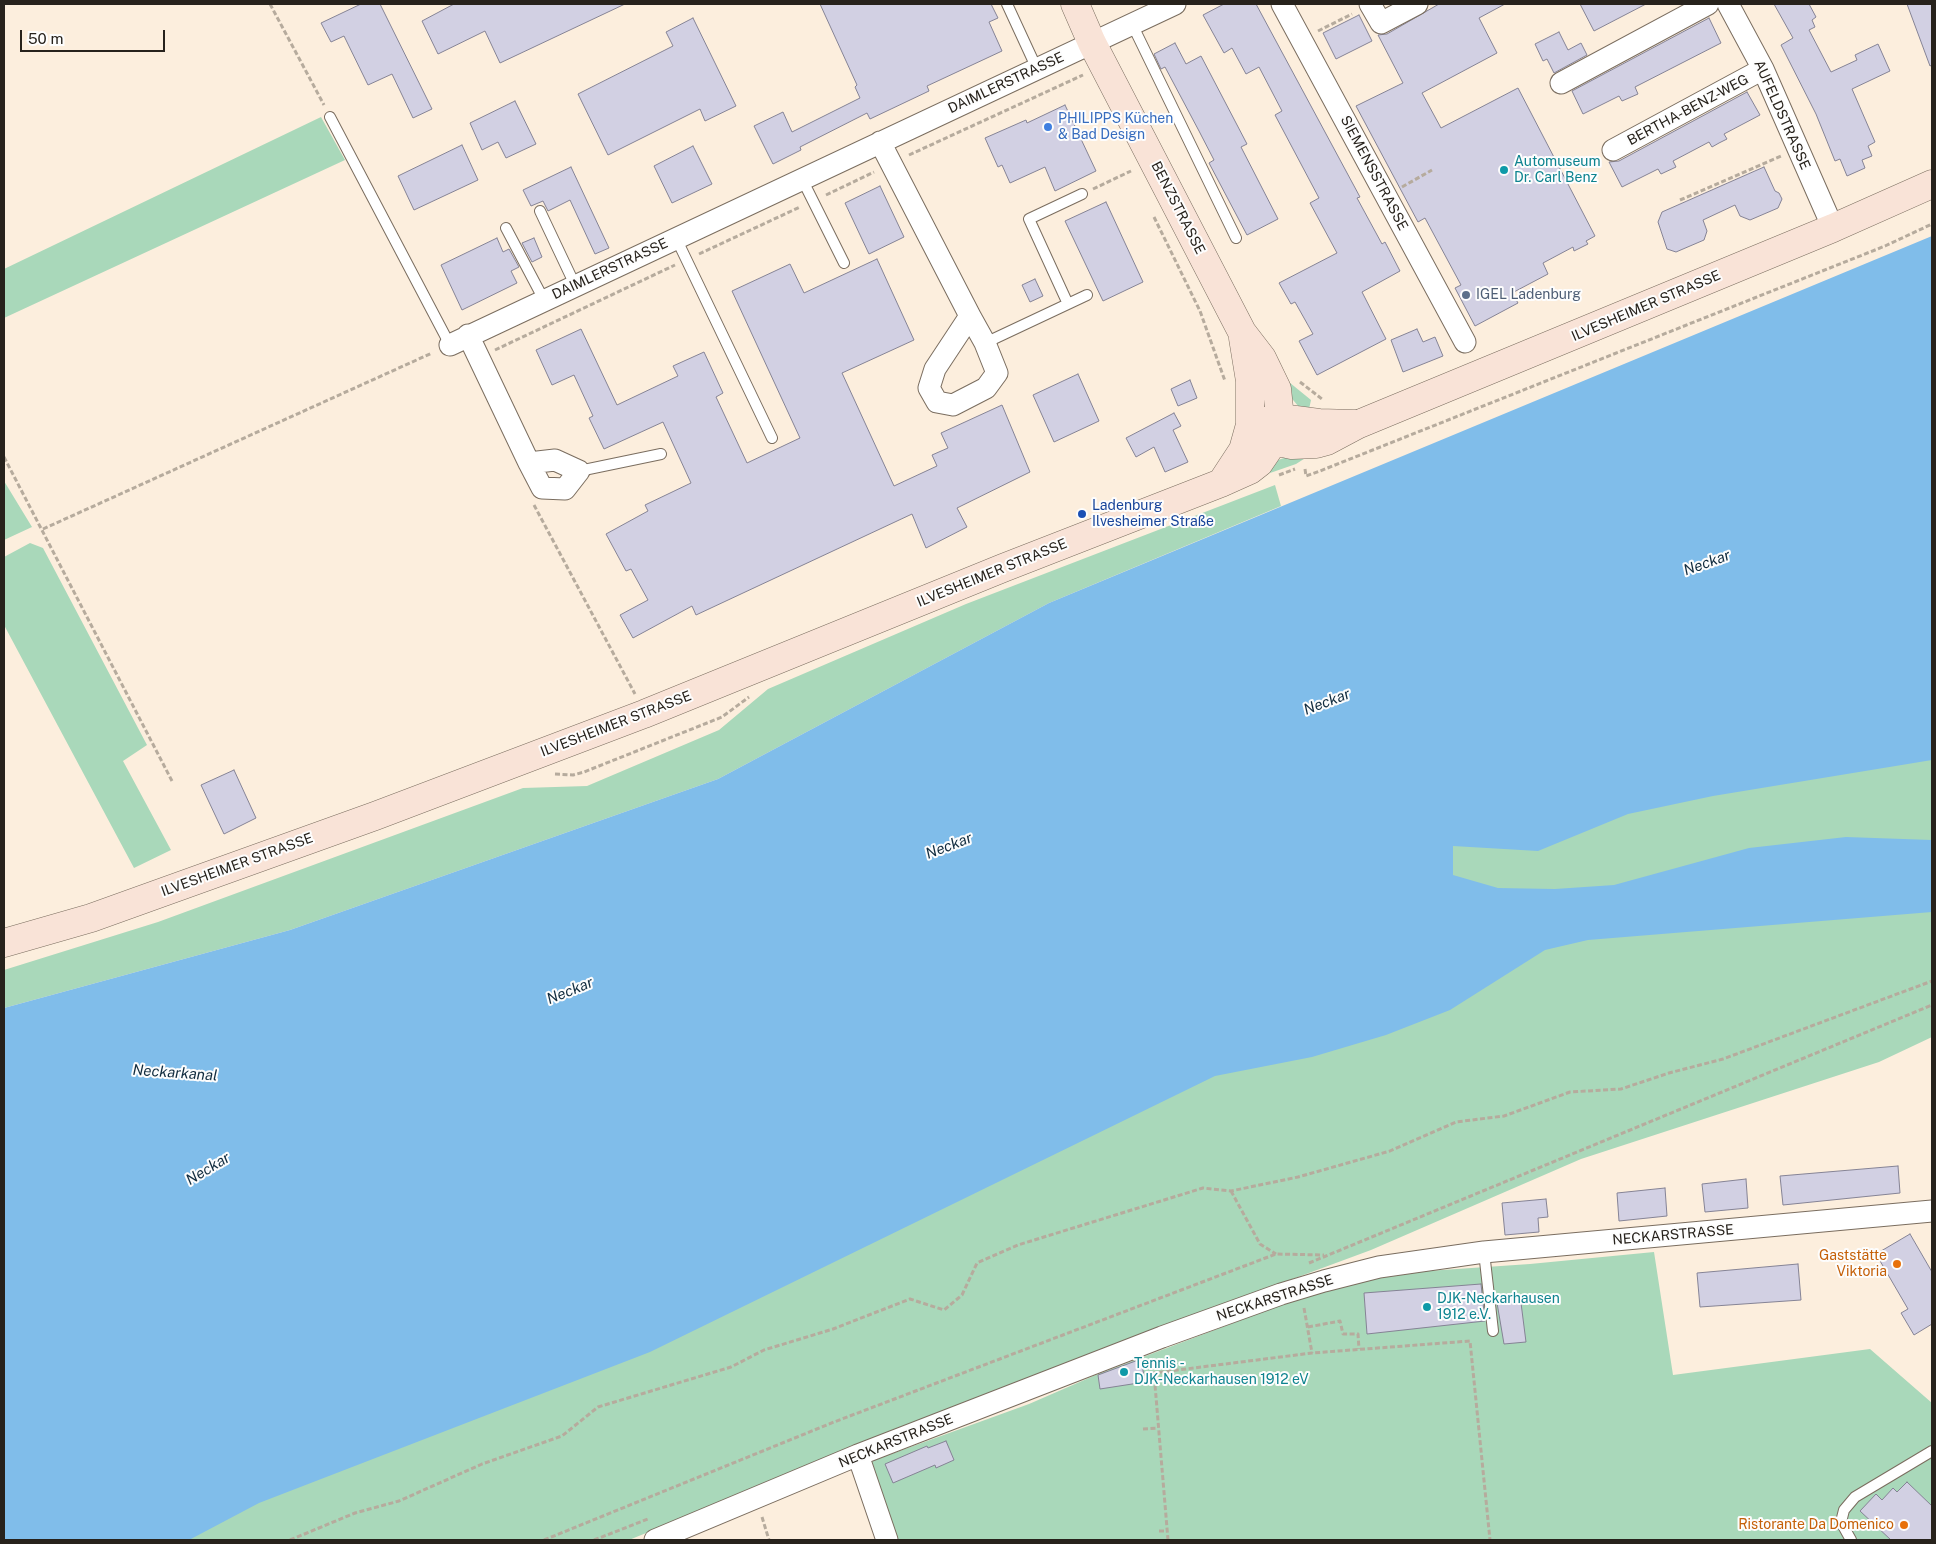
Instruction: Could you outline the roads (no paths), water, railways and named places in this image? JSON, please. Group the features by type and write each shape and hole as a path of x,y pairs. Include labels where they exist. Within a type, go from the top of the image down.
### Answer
{"main road":[{"name":"BENZSTRASSE","path":"1075,4 1092,42 1242,332 1271,374 1278,395 1277,429"},
{"name":"ILVESHEIMER STRASSE","path":"1250,425 1277,429 1319,424 1359,424 1833,228 1932,184"},
{"name":"BENZSTRASSE","path":"1221,483 1243,450 1250,425 1250,381 1242,332"},
{"path":"1221,483 1250,470 1264,457 1277,429"},
{"name":"ILVESHEIMER STRASSE","path":"4,943 90,918 375,816 644,714 1012,564 1221,483"}],"street":[{"name":"DAIMLERSTRASSE","path":"459,340 1037,69 1141,15 1175,4"},
{"name":"SIEMENSSTRASSE","path":"1282,4 1465,342"},
{"path":"1371,4 1380,23 1417,4"},
{"path":"1561,83 1708,4"},
{"name":"AUFELDSTRASSE","path":"1728,4 1763,70 1833,228"},
{"name":"BERTHA-BENZ-WEG","path":"1613,150 1763,70"},
{"path":"880,142 985,343 998,373 986,388 953,404 937,402 929,388 935,369 970,316"},
{"path":"459,340 479,358 529,463 542,488 565,489 579,471 555,460 529,463"},
{"name":"NECKARSTRASSE","path":"655,1540 858,1455 1281,1294 1379,1267 1484,1252 1932,1210"},
{"path":"858,1455 887,1540"}],"lane":[{"path":"1007,4 1037,69"},
{"path":"1141,15 1236,238"},
{"path":"330,117 459,340"},
{"path":"802,178 844,263"},
{"path":"1068,304 1029,219 1082,194"},
{"path":"540,211 576,285"},
{"path":"506,228 544,300"},
{"path":"676,238 772,438"},
{"path":"985,343 1087,294"},
{"path":"579,471 661,454"},
{"path":"1484,1252 1493,1331"},
{"path":"1851,1540 1841,1522 1844,1510 1855,1497 1932,1451"}],"water":[{"path":"1932,236 1932,760 1713,796 1628,814 1538,851 1453,846 1453,875 1498,888 1555,889 1614,885 1749,848 1846,837 1932,840 1932,912 1588,940 1545,950 1450,1010 1386,1035 1312,1057 1215,1076 650,1352 259,1503 189,1540 4,1540 4,1008 290,930 718,779 1049,603"}],"place":[{"name":"PHILIPPS Küchen & Bad Design","path":"1048,127"},
{"name":"Automuseum Dr. Carl Benz","path":"1504,170"},
{"name":"IGEL Ladenburg","path":"1466,295"},
{"name":"Ladenburg Ilvesheimer Straße","path":"1082,514"},
{"name":"Gaststätte Viktoria","path":"1897,1264"},
{"name":"DJK-Neckarhausen 1912 e.V.","path":"1427,1307"},
{"name":"Tennis - DJK-Neckarhausen 1912 eV","path":"1124,1372"},
{"name":"Ristorante Da Domenico","path":"1904,1525"}],"water label":[{"name":"Neckar","path":"1707,563"},
{"name":"Neckar","path":"1327,702"},
{"name":"Neckar","path":"949,846"},
{"name":"Neckar","path":"570,991"},
{"name":"Neckarkanal","path":"175,1073"},
{"name":"Neckar","path":"208,1169"}]}
